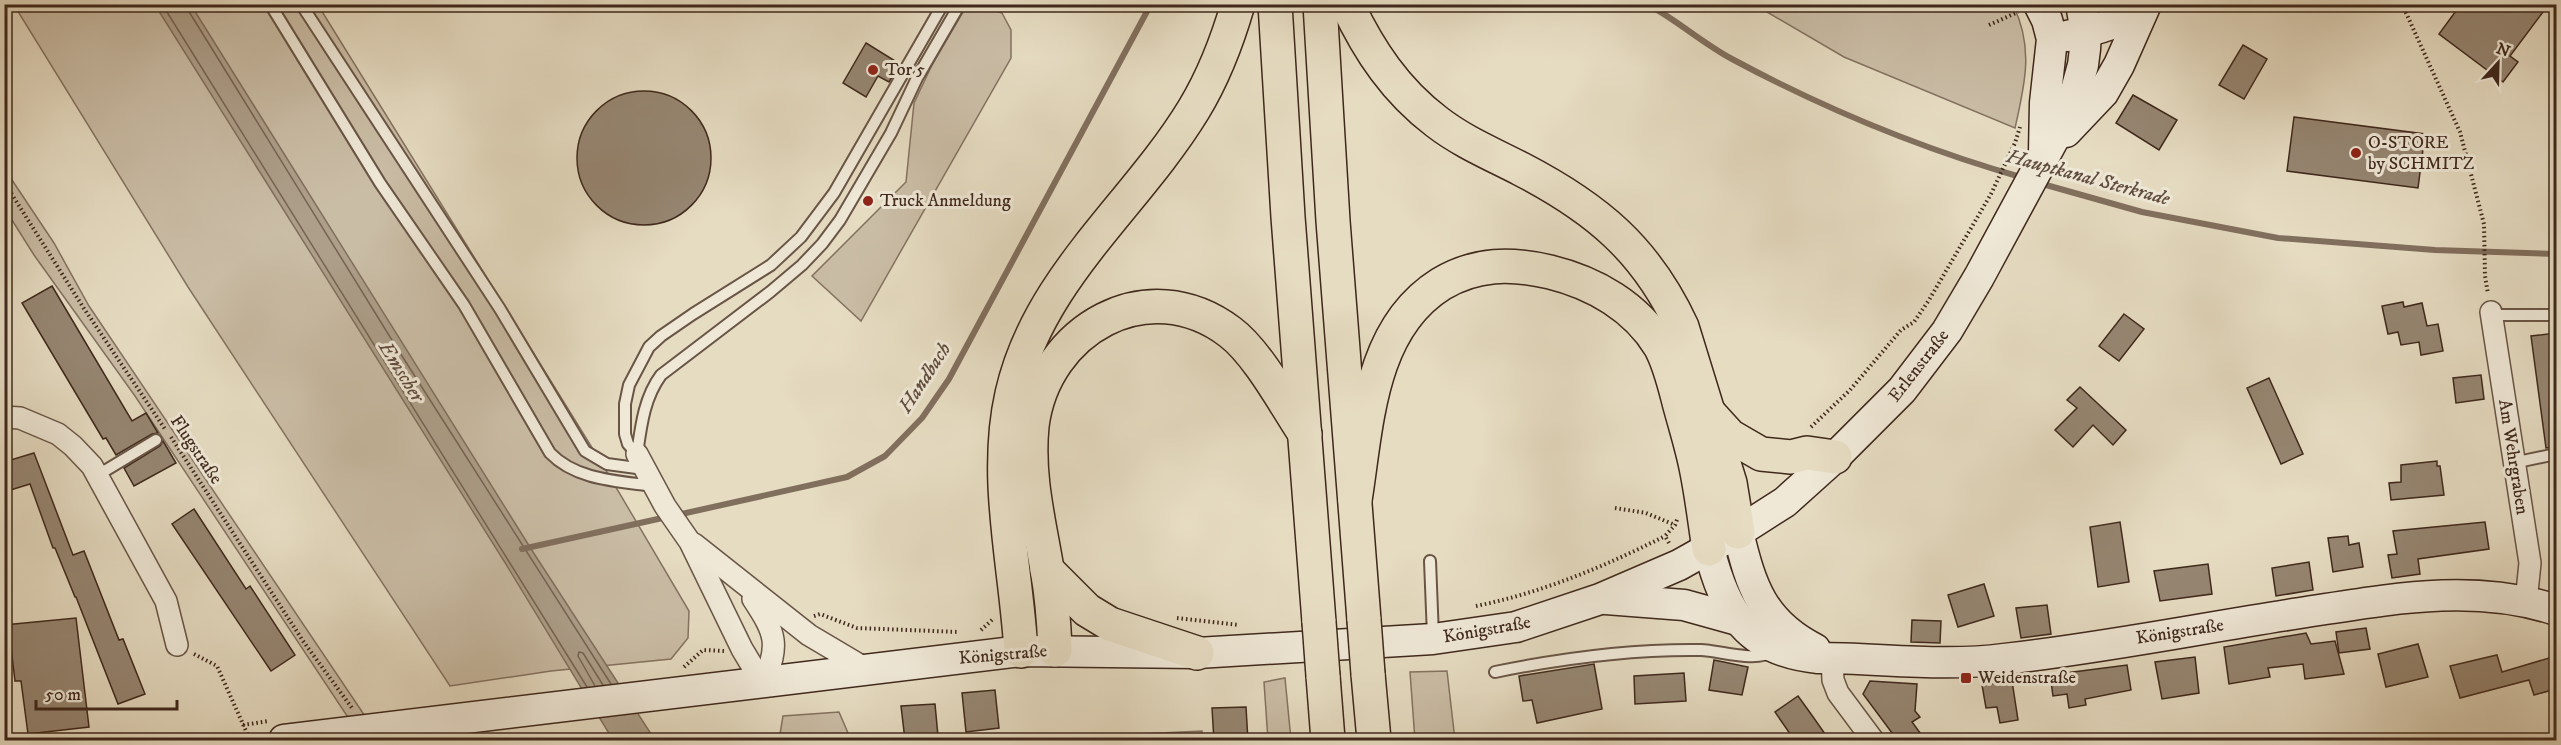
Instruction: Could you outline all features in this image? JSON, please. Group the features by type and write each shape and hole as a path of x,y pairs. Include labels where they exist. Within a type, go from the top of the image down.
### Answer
{"highway":[{"path":"1021,651 1006,501 1005,454 1009,408 1020,363 1030,336 1057,288 1155,164 1193,110 1217,66 1238,4"},
{"path":"1275,4 1288,216 1328,741"},
{"path":"1320,4 1333,221 1374,741"},
{"path":"1347,4 1376,60 1421,109 1462,138 1576,200 1598,215 1633,248 1661,285 1679,320 1710,414 1730,483 1738,532"},
{"path":"1355,500 1379,370 1392,336 1409,311 1433,290 1473,269 1492,267 1536,269 1564,275 1619,302 1643,322 1661,348 1673,380 1697,472 1709,549"},
{"path":"1055,650 1047,570 1037,523 1031,475 1031,442 1036,404 1042,385 1058,356 1081,334 1103,320 1128,311 1147,308 1178,309 1210,319 1231,332 1248,349 1305,434"},
{"path":"1710,414 1730,436 1761,454 1791,457 1807,453 1835,457"},
{"path":"1047,570 1087,610 1110,624 1197,653"}],"main road":[{"name":"Erlenstraße","path":"2044,153 2045,103 2052,39 2084,18 2133,15 2146,4"},
{"name":"Erlenstraße","path":"1738,532 1785,502 1835,457 1902,390 1947,331 2004,201 2044,153 2103,93 2120,65 2146,4"},
{"path":"2031,7 2047,20 2052,39"},
{"name":"Erlenstraße","path":"2044,153 2072,105 2083,65 2084,18"},
{"name":"Königstraße","path":"284,741 544,711 679,682 763,684 1021,651 1197,653 1433,639 1516,627 1600,599 1679,565 1738,532 1753,586 1782,641"},
{"name":"Königstraße","path":"1709,549 1718,584 1726,603 1738,620 1758,638 1782,641 1832,658 1956,663 2003,660 2411,597 2481,595 2526,602 2556,610"},
{"path":"1600,599 1684,605 1738,620"}],"street":[{"name":"Am Wehrgraben","path":"2491,314 2530,563 2526,602"},
{"path":"4,417 20,418 58,434 73,446 98,475 166,601 177,645"},
{"path":"645,470 665,506 685,535 742,649 763,684"},
{"path":"685,535 724,566 742,585 770,625 773,635 772,656 763,684"},
{"path":"742,585 800,628 868,670"},
{"path":"1832,658 1833,680 1838,693 1874,741"}],"lane":[{"path":"270,4 380,183 464,304 550,453 567,468 602,479 645,470"},
{"path":"301,4 500,309 585,451 607,464 645,470"},
{"path":"645,470 628,444 625,434 625,404 629,386 650,347 661,336 693,314 771,265 801,237 834,193 943,4"},
{"path":"645,470 643,417 652,387 661,375 802,265 840,220 891,133 917,78 960,4"},
{"path":"2491,314 2556,315"},
{"path":"98,475 156,440"},
{"path":"2513,463 2556,454"},
{"path":"1430,561 1433,639"},
{"path":"1495,672 1542,662 1622,653 1721,651 1744,656 1765,657 1782,641"}],"path":[{"path":"2402,4 2460,132 2484,224 2485,276"},
{"path":"1989,25 2031,7"},
{"path":"1808,429 1850,390 1901,330 1914,322 2004,201 2015,143"},
{"name":"Flugstraße","path":"4,182 83,308 237,537 303,641 369,730"},
{"path":"1615,508 1646,513 1675,525"},
{"path":"800,628 811,618 820,614 858,628 965,632"},
{"path":"974,631 983,630 996,616"},
{"path":"177,645 217,666 250,741"},
{"path":"679,682 685,666 703,650"}],"shaded area":[{"path":"14,5 318,5 604,467 689,611 688,638 671,659 551,671 450,686 188,287"},
{"path":"967,5 980,5 1002,13 1011,30 1011,58 861,321 812,276 906,182 914,103 932,65"},
{"path":"1755,5 2013,5 2024,36 2026,66 2015,128 1844,57"},
{"path":"4,168 54,243 89,306 371,725 355,728 135,396 34,255 5,209"},
{"path":"1447,671 1455,740 1415,740 1410,672"},
{"path":"1285,678 1291,740 1268,740 1264,682"},
{"path":"839,712 851,740 779,740 783,716"},
{"path":"1202,731 1202,740 1062,740 1074,737"}],"water":[{"name":"Emscher","path":"155,5 191,5 533,552 655,740 613,740 504,561"}],"building":[{"path":"2461,4 2549,4 2510,56 2518,62 2503,82 2439,34"},
{"name":"Tor 5","path":"866,43 900,64 889,82 878,76 866,97 843,83"},
{"path":"2243,45 2267,59 2244,99 2219,85"},
{"path":"644,91 670,96 692,110 706,132 711,158 706,184 692,206 670,220 644,225 618,220 596,206 582,184 577,158 582,132 596,110 618,96"},
{"path":"2133,95 2177,120 2159,150 2116,123"},
{"name":"O-STORE by SCHMITZ","path":"2294,117 2425,134 2418,188 2287,171"},
{"path":"52,286 132,421 146,413 158,433 152,434 116,455 106,438 103,439 22,303"},
{"path":"2403,302 2404,307 2422,303 2427,326 2438,324 2443,351 2421,355 2419,342 2401,345 2398,332 2388,334 2382,306"},
{"path":"2124,314 2144,329 2119,361 2099,346"},
{"path":"2556,333 2556,447 2546,448 2531,336"},
{"path":"2481,375 2484,399 2456,403 2453,378"},
{"path":"2269,378 2303,454 2281,464 2247,388"},
{"path":"2080,387 2126,430 2113,445 2093,425 2073,447 2055,430 2077,408 2067,400"},
{"path":"163,441 176,463 134,486 124,468 160,446"},
{"path":"34,453 73,555 84,551 119,640 123,639 145,694 118,704 76,597 55,548 53,548 30,484 4,492 4,462"},
{"path":"2437,461 2437,466 2440,466 2444,495 2391,500 2389,483 2401,482 2401,465"},
{"path":"194,509 246,589 250,586 295,655 271,671 172,524"},
{"path":"2120,522 2129,582 2098,587 2090,527"},
{"path":"2485,522 2489,549 2418,559 2420,574 2392,578 2388,555 2397,554 2393,531"},
{"path":"2348,536 2349,545 2359,543 2363,567 2333,572 2328,538"},
{"path":"2309,562 2313,590 2276,596 2272,568"},
{"path":"2208,564 2212,594 2160,601 2154,571"},
{"path":"1984,584 1994,616 1958,627 1948,595"},
{"path":"2047,605 2051,634 2021,638 2016,608"},
{"path":"76,618 89,727 28,734 21,681 15,681 10,639 4,640 4,625"},
{"path":"1912,620 1941,621 1940,643 1911,642"},
{"path":"2366,628 2370,649 2339,653 2336,632"},
{"path":"2306,633 2311,644 2335,641 2344,674 2305,679 2303,664 2268,668 2270,677 2229,684 2224,647"},
{"path":"2418,644 2428,677 2386,687 2378,654"},
{"path":"2497,655 2502,672 2556,656 2556,689 2534,695 2529,680 2460,698 2450,666"},
{"path":"2195,657 2199,693 2162,699 2155,662"},
{"path":"1714,660 1748,667 1742,695 1709,690"},
{"path":"1594,664 1602,709 1537,723 1532,700 1523,701 1519,676"},
{"path":"2127,665 2131,690 2085,699 2086,705 2069,708 2067,694 2053,696 2050,675"},
{"path":"1684,673 1686,701 1635,704 1634,676"},
{"path":"1870,681 1917,684 1915,711 1920,717 1912,722 1926,741 1898,741 1863,694"},
{"path":"2012,681 2018,720 2000,723 1997,707 1986,708 1982,685"},
{"path":"995,690 999,728 966,732 962,693"},
{"path":"1798,696 1830,741 1795,741 1775,712"},
{"path":"935,704 938,736 905,740 901,706"},
{"path":"1246,707 1248,741 1214,741 1212,708"}],"waterway":[{"name":"Handbach","path":"677,515 847,477 885,456 922,418 949,379 1151,4"},
{"name":"Hauptkanal Sterkrade","path":"1647,4 1721,53 1803,95 1911,141 2024,178"},
{"name":"Hauptkanal Sterkrade","path":"2039,183 2142,212 2278,238 2435,250 2556,254"},
{"name":"Handbach","path":"522,549 667,517"}],"place":[{"name":"Tor 5","path":"873,70"},
{"name":"O-STORE by SCHMITZ","path":"2356,153"},
{"name":"Truck Anmeldung","path":"868,201"},
{"name":"Weidenstraße","path":"1966,678"}]}
